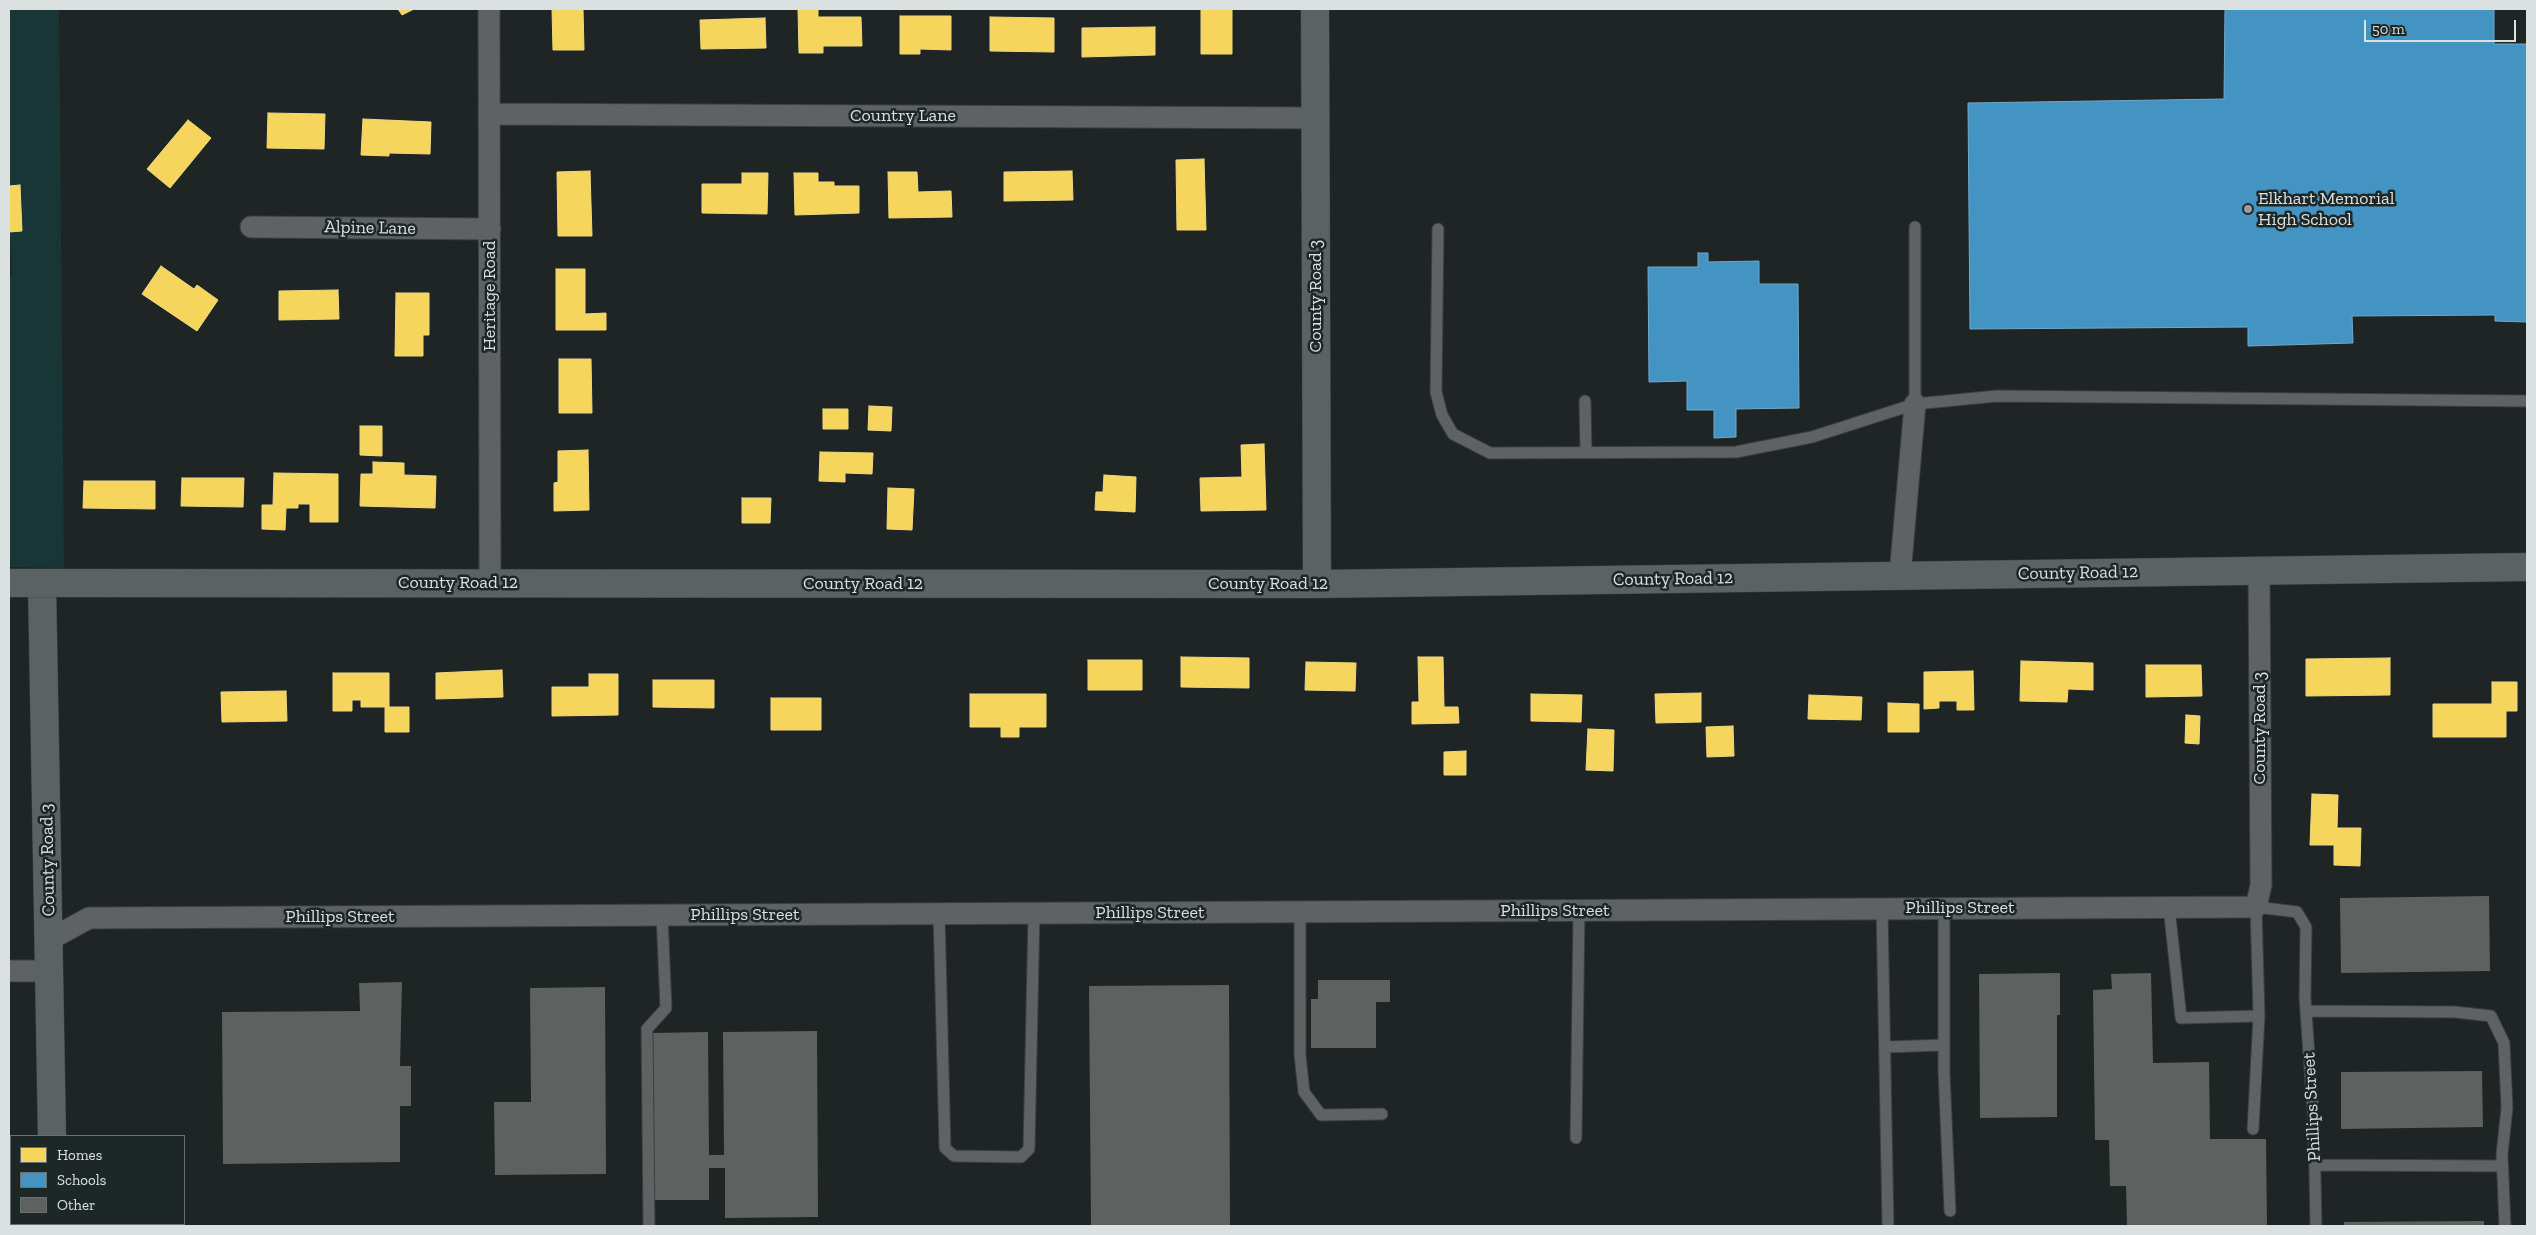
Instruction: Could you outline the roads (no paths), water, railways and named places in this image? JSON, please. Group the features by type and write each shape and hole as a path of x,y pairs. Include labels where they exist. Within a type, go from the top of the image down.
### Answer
{"main road":[{"name":"County Road 3","path":"1315,9 1317,584"},
{"name":"County Road 12","path":"9,583 1317,584 2527,567"},
{"name":"County Road 3","path":"42,583 52,1135"}],"street":[{"name":"Heritage Road","path":"489,9 491,114 490,583"},
{"name":"Country Lane","path":"491,114 1316,118"},
{"name":"Alpine Lane","path":"251,227 490,229"},
{"path":"1900,575 1915,404"},
{"name":"County Road 3","path":"2256,907 2261,885 2259,570"},
{"name":"Phillips Street","path":"49,940 88,918 2256,907"},
{"path":"9,971 50,971"}],"lane":[{"path":"1915,227 1915,404"},
{"path":"1438,229 1436,392 1442,415 1454,434 1490,453 1736,452 1812,437 1915,404 1997,396 2527,400"},
{"path":"1585,401 1586,452"},
{"path":"2253,1129 2259,1016 2256,907"},
{"name":"Phillips Street","path":"2256,907 2297,912 2306,927 2306,1011 2315,1165 2316,1226"},
{"path":"1944,908 1944,1045 1950,1211"},
{"path":"2169,908 2181,1018 2259,1016"},
{"path":"1882,909 1888,1226"},
{"path":"1576,1138 1578,910"},
{"path":"1300,912 1300,1055 1304,1092 1321,1115 1382,1114"},
{"path":"939,914 945,1148 954,1156 1021,1157 1029,1149 1034,913"},
{"path":"649,1226 647,1029 666,1008 662,915"},
{"path":"2306,1011 2455,1012 2491,1016 2504,1043 2507,1108 2502,1166 2505,1226"},
{"path":"1886,1047 1944,1045"},
{"path":"2315,1165 2502,1166"}],"place":[{"name":"Elkhart Memorial High School","path":"2248,209"}]}
